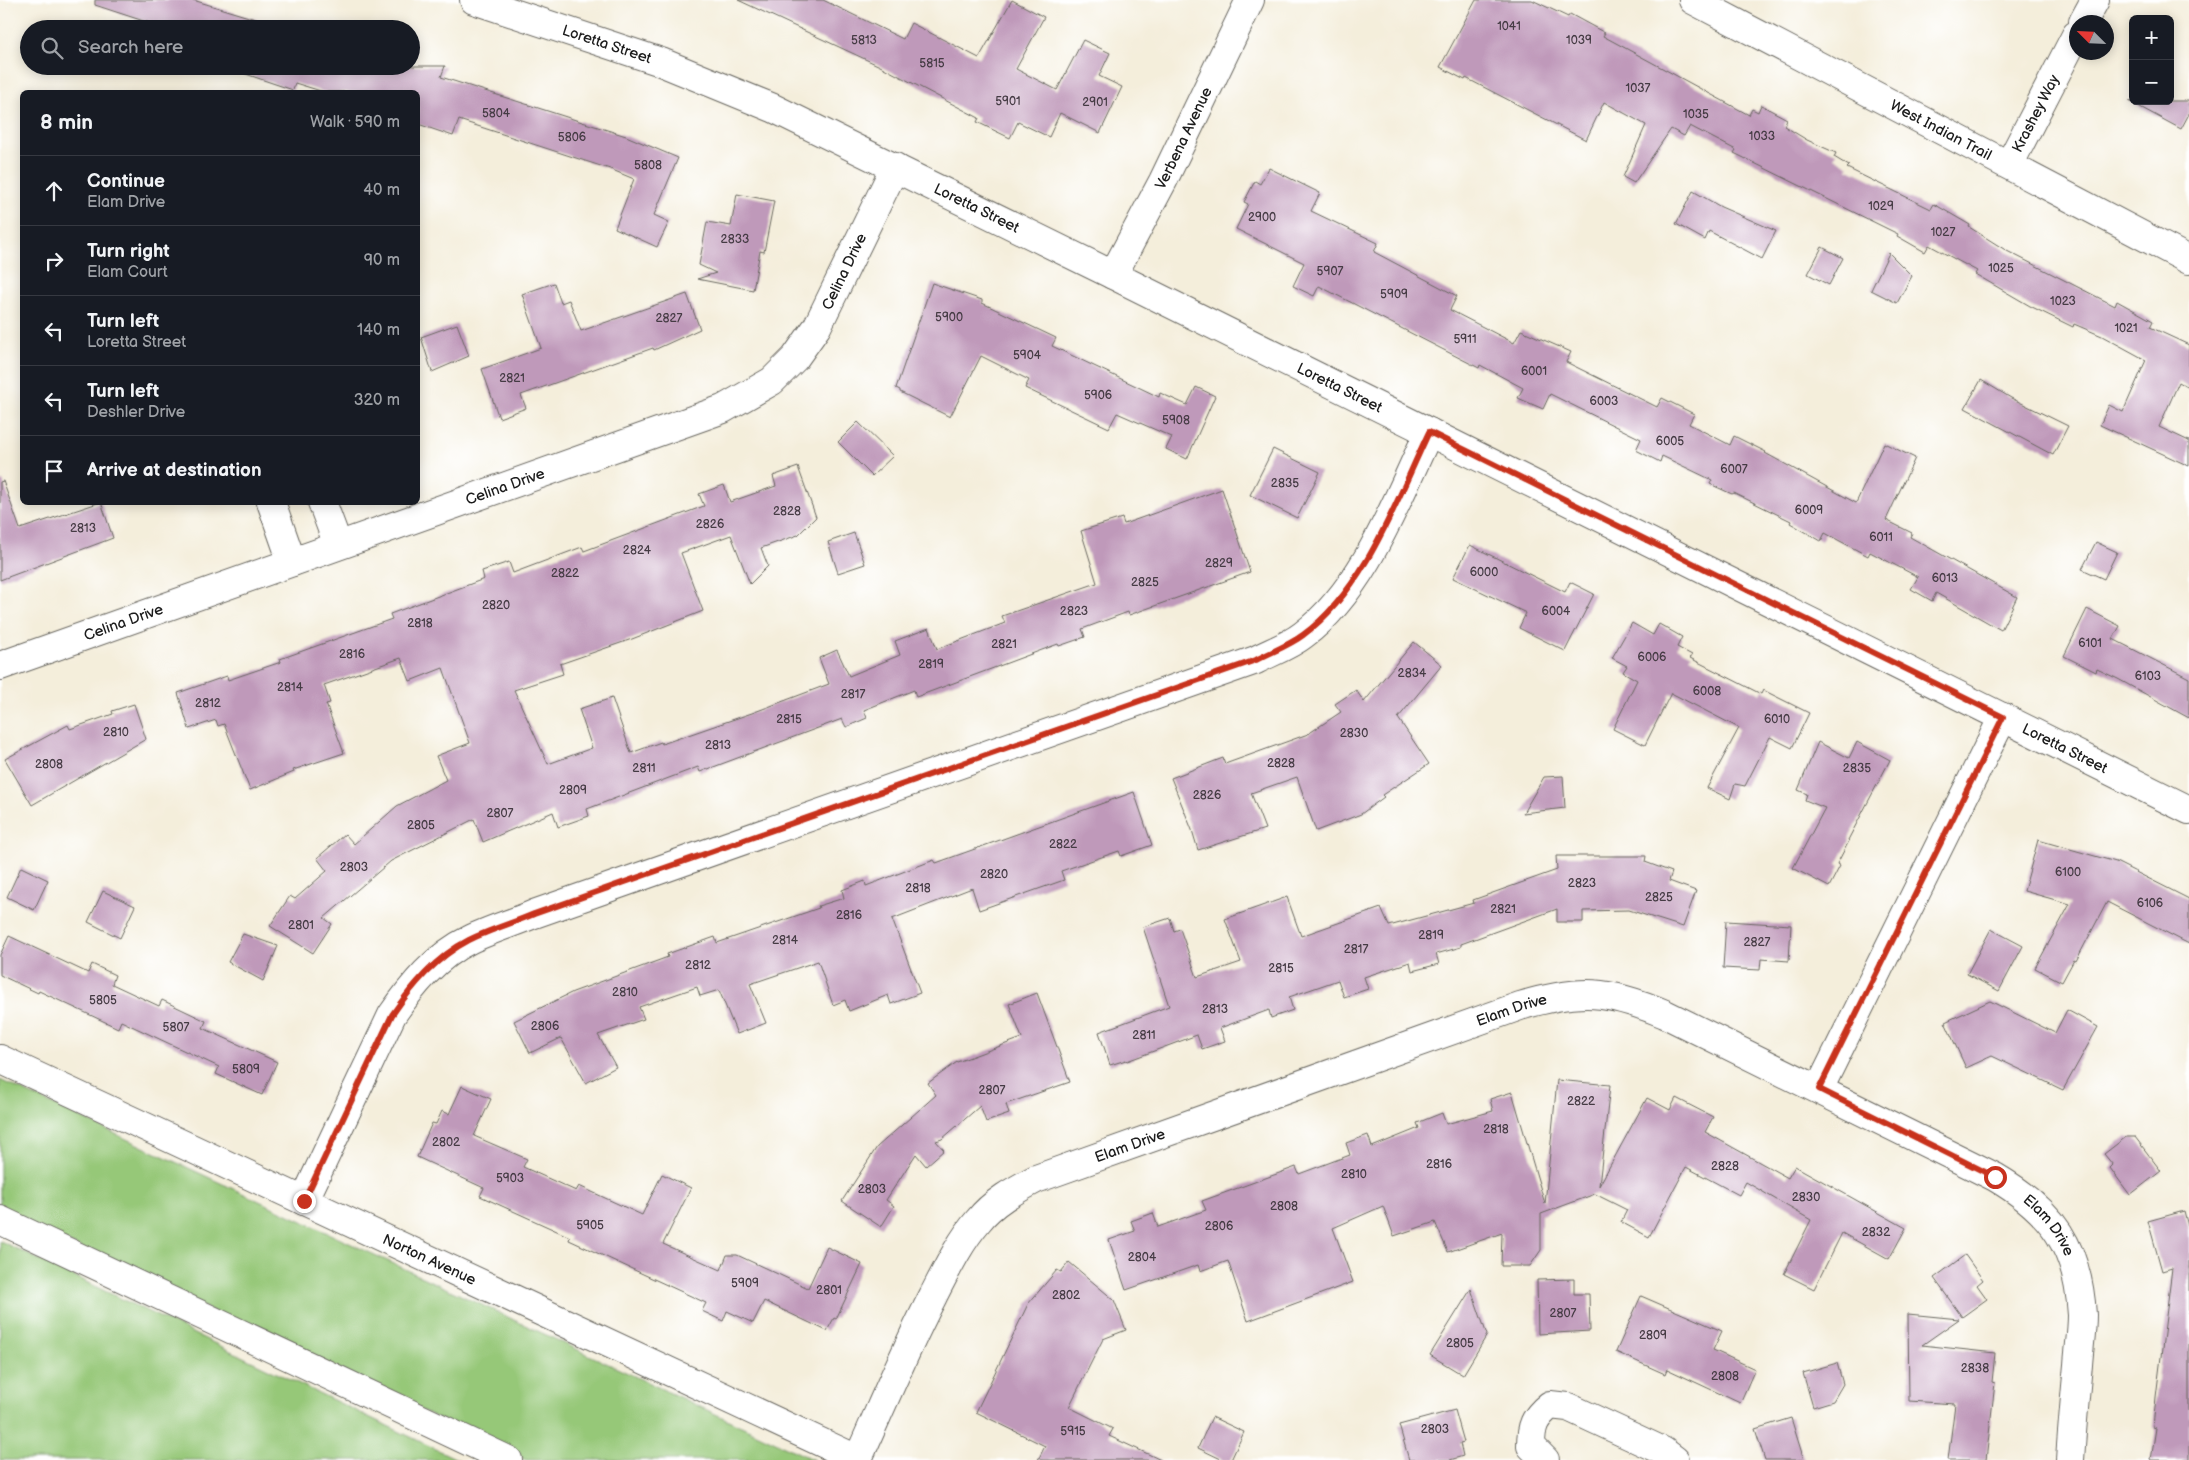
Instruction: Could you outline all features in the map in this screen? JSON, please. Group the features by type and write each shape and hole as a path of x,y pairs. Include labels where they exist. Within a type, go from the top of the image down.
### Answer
{"street":[{"name":"Loretta Street","path":"474,0 661,62 773,108 2189,810"},
{"name":"Verbena Avenue","path":"1113,275 1163,180 1250,0"},
{"name":"West Indian Trail","path":"1693,0 2189,260"},
{"path":"2087,15 2095,0"},
{"name":"Krashey Way","path":"2009,165 2069,49"},
{"name":"Celina Drive","path":"0,666 723,409 772,381 795,358 816,327 895,167"},
{"path":"304,1201 392,1015 409,990 430,968 468,940 534,914 1256,660 1303,636 1323,618 1358,573 1379,537 1429,432"},
{"path":"272,505 292,562"},
{"path":"323,505 338,545"},
{"path":"1819,1089 2003,717"},
{"name":"Elam Drive","path":"858,1460 915,1330 945,1272 979,1220 996,1203 1017,1189 1036,1179 1548,998 1587,993 1607,994 1632,1000 1666,1014 1995,1177 2037,1206 2053,1224 2067,1247 2078,1278 2082,1317 2070,1460"},
{"name":"Norton Avenue","path":"0,1059 858,1460"},
{"path":"0,1220 508,1460"},
{"path":"1545,1460 1531,1446 1531,1433 1536,1416 1550,1405 1568,1407 1663,1451 1675,1460"}],"green space":[{"path":"0,1080 814,1460 526,1460 0,1210"},
{"path":"0,1241 459,1460 0,1460"}],"building":[{"path":"95,0 193,0 259,20 141,20 95,5"},
{"path":"738,0 823,0 903,39 911,23 979,58 1012,0 1044,17 1016,69 1057,90 1083,40 1110,53 1099,76 1122,87 1100,133 1060,113 1049,137 1018,122 1010,138 977,122 979,118 880,66"},
{"path":"1476,0 1532,0 1568,17 1570,14 1605,33 1603,36 1749,115 1752,109 1758,112 1761,105 1787,119 1784,126 1807,140 1836,153 1834,157 1849,166 1847,168 1931,209 1934,204 1970,225 1969,227 2007,251 2115,306 2117,301 2153,321 2150,327 2189,345 2189,388 2179,382 2159,427 2189,441 2189,466 2100,425 2109,405 2123,412 2146,360 2102,336 2074,324 2073,327 2030,306 1975,274 1977,271 1929,245 1925,252 1897,236 1898,234 1734,153 1736,150 1690,126 1684,136 1671,129 1634,183 1623,177 1646,125 1604,102 1586,140 1466,78 1465,80 1440,67"},
{"path":"420,66 445,66 441,77 626,136 678,158 654,215 669,222 657,247 615,228 634,179 610,169 459,120 453,136 420,125 420,90 318,90 295,83 293,90 249,75 420,75"},
{"path":"2174,101 2189,101 2189,114 2181,129 2136,105 2174,105"},
{"path":"1269,168 1320,193 1311,211 1378,243 1374,252 1457,296 1450,310 1514,343 1521,330 1571,352 1566,362 1657,407 1662,398 1694,414 1689,424 1730,445 1734,436 1856,503 1884,443 1915,458 1886,520 1912,533 1910,537 2017,597 2001,630 1936,593 1932,601 1911,589 1918,577 1870,552 1868,556 1825,533 1821,541 1790,523 1791,521 1734,493 1732,494 1710,484 1712,480 1662,456 1660,462 1636,450 1641,439 1550,394 1543,409 1518,398 1523,388 1480,365 1479,368 1319,286 1314,296 1293,286 1304,263 1236,229 1248,204 1244,202 1255,181 1260,184"},
{"path":"1693,191 1721,207 1776,231 1762,259 1709,231 1705,240 1676,224"},
{"path":"737,194 774,201 764,252 760,251 753,290 697,279 716,273 699,265 707,222 731,226"},
{"path":"1822,247 1843,258 1829,285 1808,274"},
{"path":"1889,253 1912,276 1897,303 1871,290"},
{"path":"554,283 561,303 569,300 581,331 687,294 700,329 654,350 653,348 521,395 526,408 499,418 482,369 541,348 522,294"},
{"path":"932,283 982,300 982,303 1056,338 1052,346 1159,397 1160,393 1187,405 1196,387 1215,396 1187,459 1166,449 1172,437 1117,413 1109,428 1025,388 1029,380 981,356 950,417 900,392 896,388"},
{"path":"457,324 469,356 432,372 421,337"},
{"path":"1981,380 2011,398 2068,426 2053,455 1965,408"},
{"path":"858,422 893,456 872,476 838,442"},
{"path":"1273,449 1320,472 1297,518 1250,495"},
{"path":"798,467 816,517 798,535 761,548 768,566 750,584 731,535 681,553 703,611 632,639 560,664 563,674 514,690 548,764 592,748 579,709 612,698 631,753 752,713 829,684 819,658 837,650 849,676 900,655 895,641 929,628 937,649 1005,623 1002,616 1097,583 1081,531 1122,518 1124,524 1222,489 1250,572 1129,615 1128,612 1082,629 1085,637 1059,646 1058,644 916,697 914,690 864,710 867,718 846,727 842,719 700,772 698,767 587,809 589,816 558,827 553,812 483,842 474,819 391,861 324,918 332,924 313,953 270,926 290,896 295,899 327,871 317,858 345,834 354,844 397,806 446,780 436,756 470,743 443,668 410,681 401,658 324,685 330,703 326,704 344,753 293,770 294,772 250,790 224,724 218,726 216,720 189,729 178,693 227,676 228,680 281,662 280,659 392,619 390,614 484,579 482,571 509,562 513,573 582,547 584,551 704,506 699,494 724,485 730,502 776,486 773,476"},
{"path":"3,481 20,529 92,505 102,505 113,538 0,580 0,482"},
{"path":"854,533 865,564 838,573 828,542"},
{"path":"2096,542 2117,552 2104,579 2082,569"},
{"path":"1470,545 1565,592 1570,582 1594,594 1565,651 1519,628 1526,613 1453,578"},
{"path":"2087,609 2120,626 2113,639 2189,678 2189,718 2118,679 2097,669 2096,672 2064,656"},
{"path":"1632,623 1653,635 1659,624 1682,637 1677,647 1692,655 1690,658 1761,694 1763,690 1809,713 1792,748 1770,737 1745,786 1735,784 1730,799 1707,788 1739,728 1671,693 1645,745 1613,729 1637,680 1623,672 1627,666 1612,658"},
{"path":"1414,642 1442,665 1398,718 1429,764 1382,795 1384,797 1361,814 1316,831 1297,777 1251,793 1265,829 1198,850 1171,778 1223,758 1225,764 1308,734 1341,712 1335,704 1356,690 1364,702"},
{"path":"134,704 146,739 32,805 5,759 68,725 70,729 113,714 112,711"},
{"path":"1818,742 1849,758 1857,742 1890,760 1848,840 1837,864 1840,866 1829,887 1793,868 1825,808 1805,800 1807,794 1798,790"},
{"path":"1563,776 1565,808 1523,813 1544,777"},
{"path":"1134,792 1152,845 1121,856 1119,851 1061,871 1064,880 979,910 972,888 892,919 920,993 891,1004 888,995 849,1011 845,1000 833,1005 818,961 750,984 766,1023 737,1034 719,990 700,996 697,987 639,1007 644,1019 598,1035 616,1067 586,1083 561,1038 530,1053 514,1021 573,992 668,957 667,954 715,937 717,943 819,908 818,906 844,898 842,890 865,881 866,886 934,860 936,863"},
{"path":"2038,840 2116,862 2189,899 2189,944 2107,902 2076,961 2074,960 2062,982 2035,968 2070,904 2024,891"},
{"path":"1556,856 1646,856 1645,862 1672,872 1669,881 1696,891 1683,927 1629,910 1583,911 1583,922 1557,922 1557,909 1461,944 1461,947 1436,954 1439,964 1412,971 1410,962 1364,977 1368,989 1344,997 1338,980 1289,997 1293,1010 1271,1018 1269,1010 1220,1028 1225,1041 1202,1049 1197,1035 1127,1061 1110,1065 1099,1032 1169,1006 1143,927 1170,918 1174,931 1180,929 1197,977 1241,962 1225,919 1287,897 1301,936 1381,908 1389,926 1474,903 1473,900 1557,870"},
{"path":"21,867 48,880 34,910 7,897"},
{"path":"103,891 135,906 120,938 88,922"},
{"path":"1726,921 1791,925 1789,961 1761,959 1760,970 1723,968"},
{"path":"1991,929 2023,946 1999,991 1967,974"},
{"path":"243,934 278,946 263,981 228,962"},
{"path":"9,936 88,973 92,964 115,975 112,984 159,1006 162,1000 206,1021 203,1028 277,1062 262,1095 216,1074 219,1067 121,1021 118,1028 0,975 0,955"},
{"path":"1037,993 1070,1082 1006,1104 1009,1114 986,1122 980,1106 942,1139 936,1141 944,1150 926,1166 916,1154 886,1200 894,1206 881,1227 842,1201 877,1147 936,1095 928,1083 957,1062 1022,1038 1009,1004"},
{"path":"1990,1001 2055,1033 2067,1010 2098,1027 2063,1090 1992,1056 1966,1068 1945,1022"},
{"path":"1557,1080 1610,1085 1599,1186 1647,1098 1670,1110 1676,1098 1713,1117 1705,1132 1788,1178 1795,1166 1906,1228 1889,1259 1842,1233 1814,1289 1784,1274 1811,1220 1746,1182 1739,1195 1686,1167 1649,1237 1621,1222 1627,1210 1595,1194 1541,1214 1541,1250 1530,1266 1501,1266 1502,1233 1448,1252 1435,1222 1394,1236 1383,1206 1333,1228 1353,1282 1248,1321 1228,1261 1200,1271 1198,1265 1126,1290 1109,1240 1135,1231 1131,1221 1153,1213 1158,1227 1206,1210 1202,1201 1296,1167 1299,1174 1350,1155 1346,1143 1368,1135 1372,1147 1419,1128 1417,1123 1442,1113 1446,1124 1493,1111 1490,1099 1512,1092 1545,1204"},
{"path":"462,1086 491,1099 474,1136 527,1159 523,1167 576,1191 579,1186 642,1215 662,1174 691,1188 663,1244 721,1270 727,1255 737,1255 808,1288 827,1247 862,1264 836,1319 834,1318 827,1331 764,1301 753,1323 727,1311 723,1321 702,1311 706,1303 569,1240 570,1237 480,1196 484,1188 417,1157 432,1123 436,1124 442,1111 449,1114"},
{"path":"2126,1137 2135,1137 2161,1171 2130,1195 2110,1168 2113,1165 2104,1154"},
{"path":"2184,1211 2189,1230 2189,1460 2151,1460 2156,1428 2153,1427 2156,1397 2172,1268 2162,1271 2148,1221"},
{"path":"1965,1255 1983,1280 1977,1285 1987,1299 1962,1317 1934,1278"},
{"path":"1069,1262 1114,1300 1126,1330 1103,1339 1069,1407 1113,1429 1109,1436 1161,1460 1038,1460 1045,1446 976,1412 1028,1304 1057,1270 1061,1272"},
{"path":"1574,1279 1574,1294 1589,1294 1590,1331 1538,1334 1537,1280"},
{"path":"1471,1289 1487,1335 1463,1375 1430,1355"},
{"path":"1641,1296 1722,1331 1713,1350 1755,1369 1740,1403 1667,1369 1665,1374 1616,1352"},
{"path":"1908,1314 1959,1319 1922,1345 1995,1353 1992,1382 1995,1383 1986,1460 1948,1460 1955,1404 1909,1401"},
{"path":"1837,1363 1843,1384 1833,1401 1813,1407 1803,1373"},
{"path":"1455,1410 1464,1442 1460,1443 1463,1456 1450,1460 1409,1460 1399,1425"},
{"path":"1212,1417 1244,1432 1231,1460 1223,1460 1198,1448"},
{"path":"1791,1418 1804,1460 1765,1460 1755,1429"}],"route":[{"path":"304,1201 392,1015 409,990 430,968 468,940 534,914 1256,660 1303,636 1323,618 1358,573 1379,537 1429,432 2003,717 1819,1089 1995,1177"}]}
